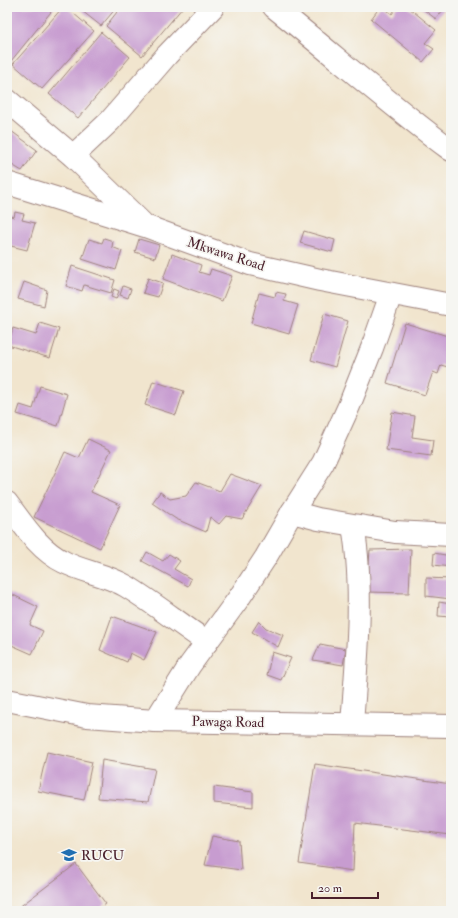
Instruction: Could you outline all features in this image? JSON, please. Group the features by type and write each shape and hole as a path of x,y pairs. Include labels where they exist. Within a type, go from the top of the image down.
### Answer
{"street":[{"path":"73,156 110,121 167,55 213,7"},
{"path":"274,7 355,74 451,150"},
{"path":"7,100 73,156 144,226"},
{"name":"Mkwawa Road","path":"7,183 144,226 250,264 391,294 451,305"},
{"path":"155,721 190,665 239,598 266,557 323,463 349,406 391,294"},
{"path":"7,503 29,533 51,554 64,562 106,576 126,586 207,642"},
{"path":"292,512 353,526 395,532 451,535"},
{"path":"352,723 356,667 358,568 353,526"},
{"name":"Pawaga Road","path":"7,700 87,716 155,721 352,723 451,726"}],"building":[{"path":"7,7 55,7 11,61 7,58"},
{"path":"63,7 66,7 94,31 42,89 13,64"},
{"path":"77,7 117,7 101,26"},
{"path":"121,7 183,7 142,56 106,26"},
{"path":"380,7 383,7 392,14 397,7 408,7 436,30 425,43 434,49 423,62 371,19"},
{"path":"420,7 439,7 443,10 436,19"},
{"path":"101,32 130,57 78,118 49,94"},
{"path":"7,128 37,150 22,171 7,162"},
{"path":"15,212 24,214 22,220 35,223 27,250 7,245 7,215 14,217"},
{"path":"304,231 335,240 332,252 300,243"},
{"path":"104,238 113,241 112,247 122,251 116,270 82,259 89,239 102,243"},
{"path":"139,239 159,245 155,258 135,252"},
{"path":"172,254 201,265 199,272 209,275 211,269 232,276 222,301 163,279"},
{"path":"72,266 115,280 111,293 84,285 82,291 66,286"},
{"path":"148,278 163,283 158,297 143,293"},
{"path":"24,282 47,290 44,306 18,299"},
{"path":"123,286 131,289 128,298 120,295"},
{"path":"114,289 119,291 116,299 111,297"},
{"path":"276,292 286,294 284,301 298,305 289,334 251,323 259,293 275,297"},
{"path":"324,314 348,321 335,367 311,360"},
{"path":"40,323 59,329 50,358 8,345 13,328 36,335"},
{"path":"405,323 451,337 451,368 441,365 438,374 433,372 425,395 387,383"},
{"path":"153,381 184,391 176,415 145,405"},
{"path":"40,386 67,394 58,426 17,414 20,405 33,409"},
{"path":"392,412 415,416 412,437 433,440 431,456 386,450"},
{"path":"88,439 111,450 91,492 120,505 100,548 34,517 65,452 79,458"},
{"path":"230,474 262,486 242,519 226,516 219,524 210,517 206,532 176,519 152,503 160,492 170,499 186,496 196,482 220,491"},
{"path":"411,549 409,593 367,592 370,550"},
{"path":"147,552 163,561 169,554 180,561 174,569 191,579 188,586 142,561"},
{"path":"434,553 451,556 451,567 433,565"},
{"path":"426,578 451,579 451,599 426,596"},
{"path":"7,592 38,607 30,625 43,631 32,654 7,643"},
{"path":"439,602 451,604 451,617 438,616"},
{"path":"112,616 157,632 144,660 130,653 127,662 100,650"},
{"path":"259,621 266,628 283,635 278,647 252,632"},
{"path":"320,644 346,649 343,665 313,660"},
{"path":"272,652 291,658 281,680 267,675"},
{"path":"47,752 92,762 84,800 38,791"},
{"path":"102,760 155,769 148,802 98,798"},
{"path":"315,764 451,784 451,835 355,823 353,871 299,863"},
{"path":"214,787 253,792 253,807 214,803"},
{"path":"212,836 239,841 241,870 205,865"},
{"path":"76,864 106,904 96,911 14,911"}],"place":[{"name":"RUCU","path":"69,855"}]}
